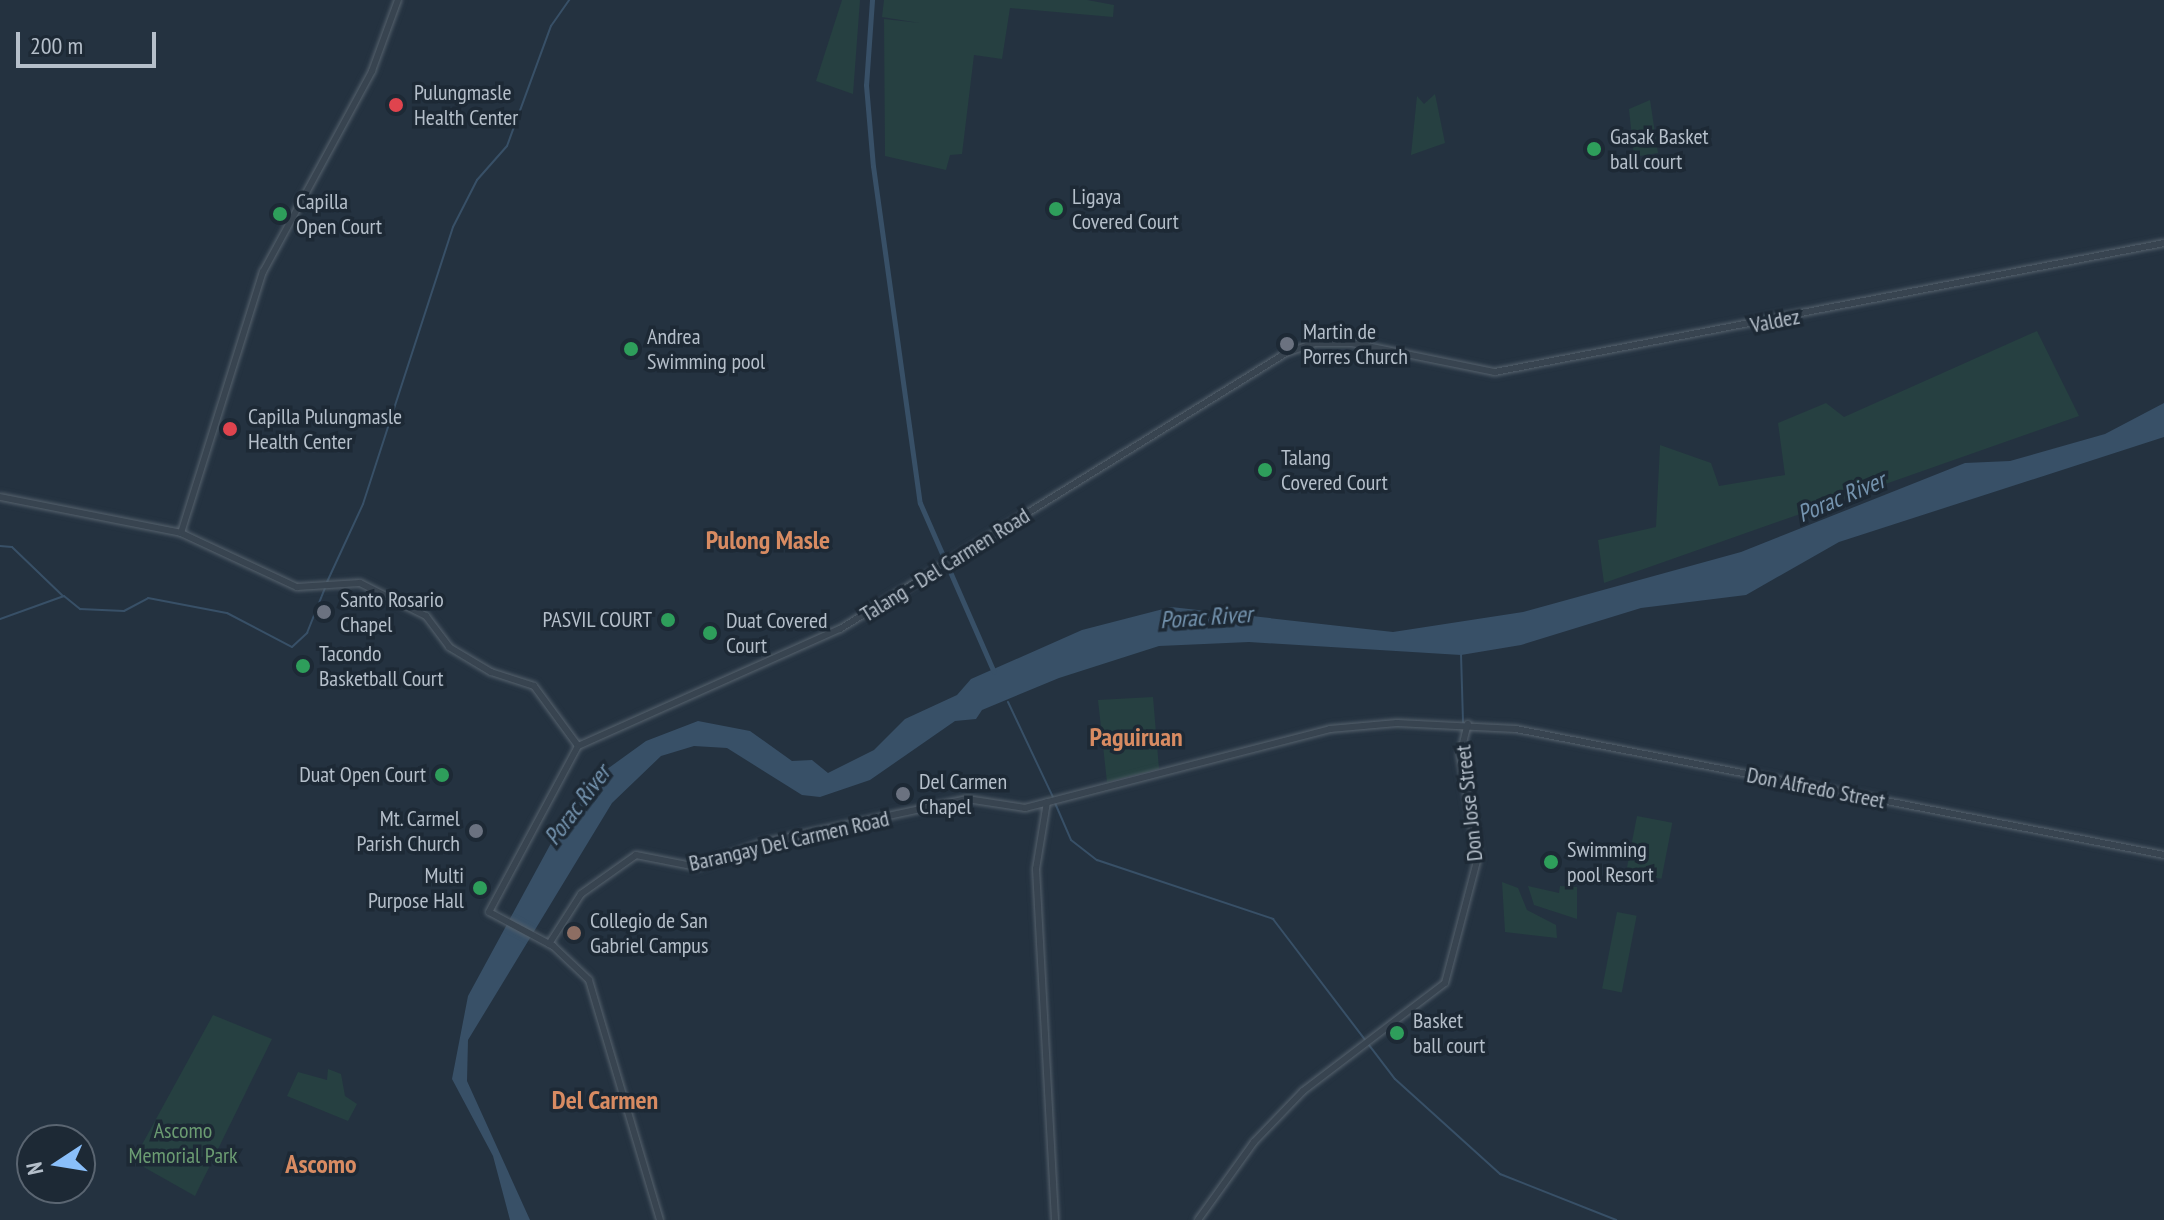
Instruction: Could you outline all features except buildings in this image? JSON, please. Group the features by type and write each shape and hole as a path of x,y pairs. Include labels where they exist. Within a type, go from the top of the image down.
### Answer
{"street":[{"path":"181,533 263,272 372,71 398,0"},
{"name":"Valdez","path":"1385,351 1495,372 2164,243"},
{"name":"Talang - Del Carmen Road","path":"578,746 840,629 1286,353 1333,342 1385,351"},
{"path":"0,497 181,533 297,587 360,583 426,616 449,647 534,686 578,746 489,912 549,944 579,967 596,993 660,1220"},
{"name":"Don Alfredo Street","path":"1064,797 1330,729 1468,724 2164,855"},
{"name":"Don Jose Street","path":"1198,1220 1254,1142 1314,1080 1445,983 1470,906 1478,845 1460,755 1468,724"},
{"name":"Barangay Del Carmen Road","path":"549,944 591,883 636,855 697,867 762,843 967,799 1025,808 1064,797"},
{"path":"1048,802 1036,869 1055,1220"}],"green space":[{"path":"842,0 860,0 853,94 816,81"},
{"path":"884,0 1087,0 1114,5 1113,17 1010,8 1002,59 974,55 962,154 950,155 946,170 885,156 884,19 920,23 882,17"},
{"path":"1435,94 1445,143 1411,155 1417,96 1424,104"},
{"path":"1650,100 1658,153 1634,157 1629,109"},
{"path":"2037,331 2079,416 1604,583 1598,540 1656,527 1660,445 1711,463 1719,486 1785,475 1778,423 1826,403 1844,417"},
{"path":"1153,697 1159,769 1107,782 1098,700"},
{"path":"1637,816 1672,823 1661,879 1626,872"},
{"path":"1502,882 1518,888 1527,910 1556,925 1557,938 1505,932"},
{"path":"1528,886 1559,893 1560,886 1577,887 1577,919 1534,905"},
{"path":"1617,912 1637,916 1622,992 1602,989"},
{"name":"Ascomo Memorial Park","path":"213,1015 272,1039 195,1196 133,1161"},
{"path":"328,1069 341,1074 345,1096 357,1104 348,1121 287,1096 298,1072 327,1080"}],"water":[{"name":"Porac River","path":"2164,403 2164,437 1839,542 1746,595 1641,608 1521,645 1461,655 1249,642 1159,646 1059,678 982,710 976,719 955,721 870,780 820,797 802,795 727,748 694,746 661,756 612,803 468,1040 467,1081 530,1220 510,1220 493,1156 452,1079 468,996 581,788 646,741 698,721 750,731 792,761 812,760 828,773 874,750 905,719 957,695 971,679 1082,630 1171,607 1393,632 1523,612 1741,552 1965,463 2010,461 2105,434"}],"waterway":[{"path":"327,582 363,504 453,227 477,180 507,146 551,26 569,0"},
{"path":"872,0 866,85 873,166 920,503 994,672"},
{"path":"0,546 12,547 63,596"},
{"path":"0,619 64,596 80,609 124,611 148,598 227,613 292,647 307,633 325,588"},
{"path":"1461,654 1463,722"},
{"path":"1008,702 1053,797"},
{"path":"1055,803 1071,840 1097,860 1273,919 1395,1079 1500,1174 1616,1220"}],"place":[{"name":"Pulungmasle Health Center","path":"396,105"},
{"name":"Gasak Basket ball court","path":"1594,149"},
{"name":"Ligaya Covered Court","path":"1056,209"},
{"name":"Capilla Open Court","path":"280,214"},
{"name":"Martin de Porres Church","path":"1287,344"},
{"name":"Andrea Swimming pool","path":"631,349"},
{"name":"Capilla Pulungmasle Health Center","path":"230,429"},
{"name":"Talang Covered Court","path":"1265,470"},
{"name":"Santo Rosario Chapel","path":"324,612"},
{"name":"PASVIL COURT","path":"668,620"},
{"name":"Duat Covered Court","path":"710,633"},
{"name":"Tacondo Basketball Court","path":"303,666"},
{"name":"Duat Open Court","path":"442,775"},
{"name":"Del Carmen Chapel","path":"903,794"},
{"name":"Mt. Carmel Parish Church","path":"476,831"},
{"name":"Swimming pool Resort","path":"1551,862"},
{"name":"Multi Purpose Hall","path":"480,888"},
{"name":"Collegio de San Gabriel Campus","path":"574,933"},
{"name":"Basket ball court","path":"1397,1033"}],"district":[{"name":"Pulong Masle","path":"768,540"},
{"name":"Paguiruan","path":"1136,737"},
{"name":"Del Carmen","path":"605,1100"},
{"name":"Ascomo","path":"321,1164"}]}
